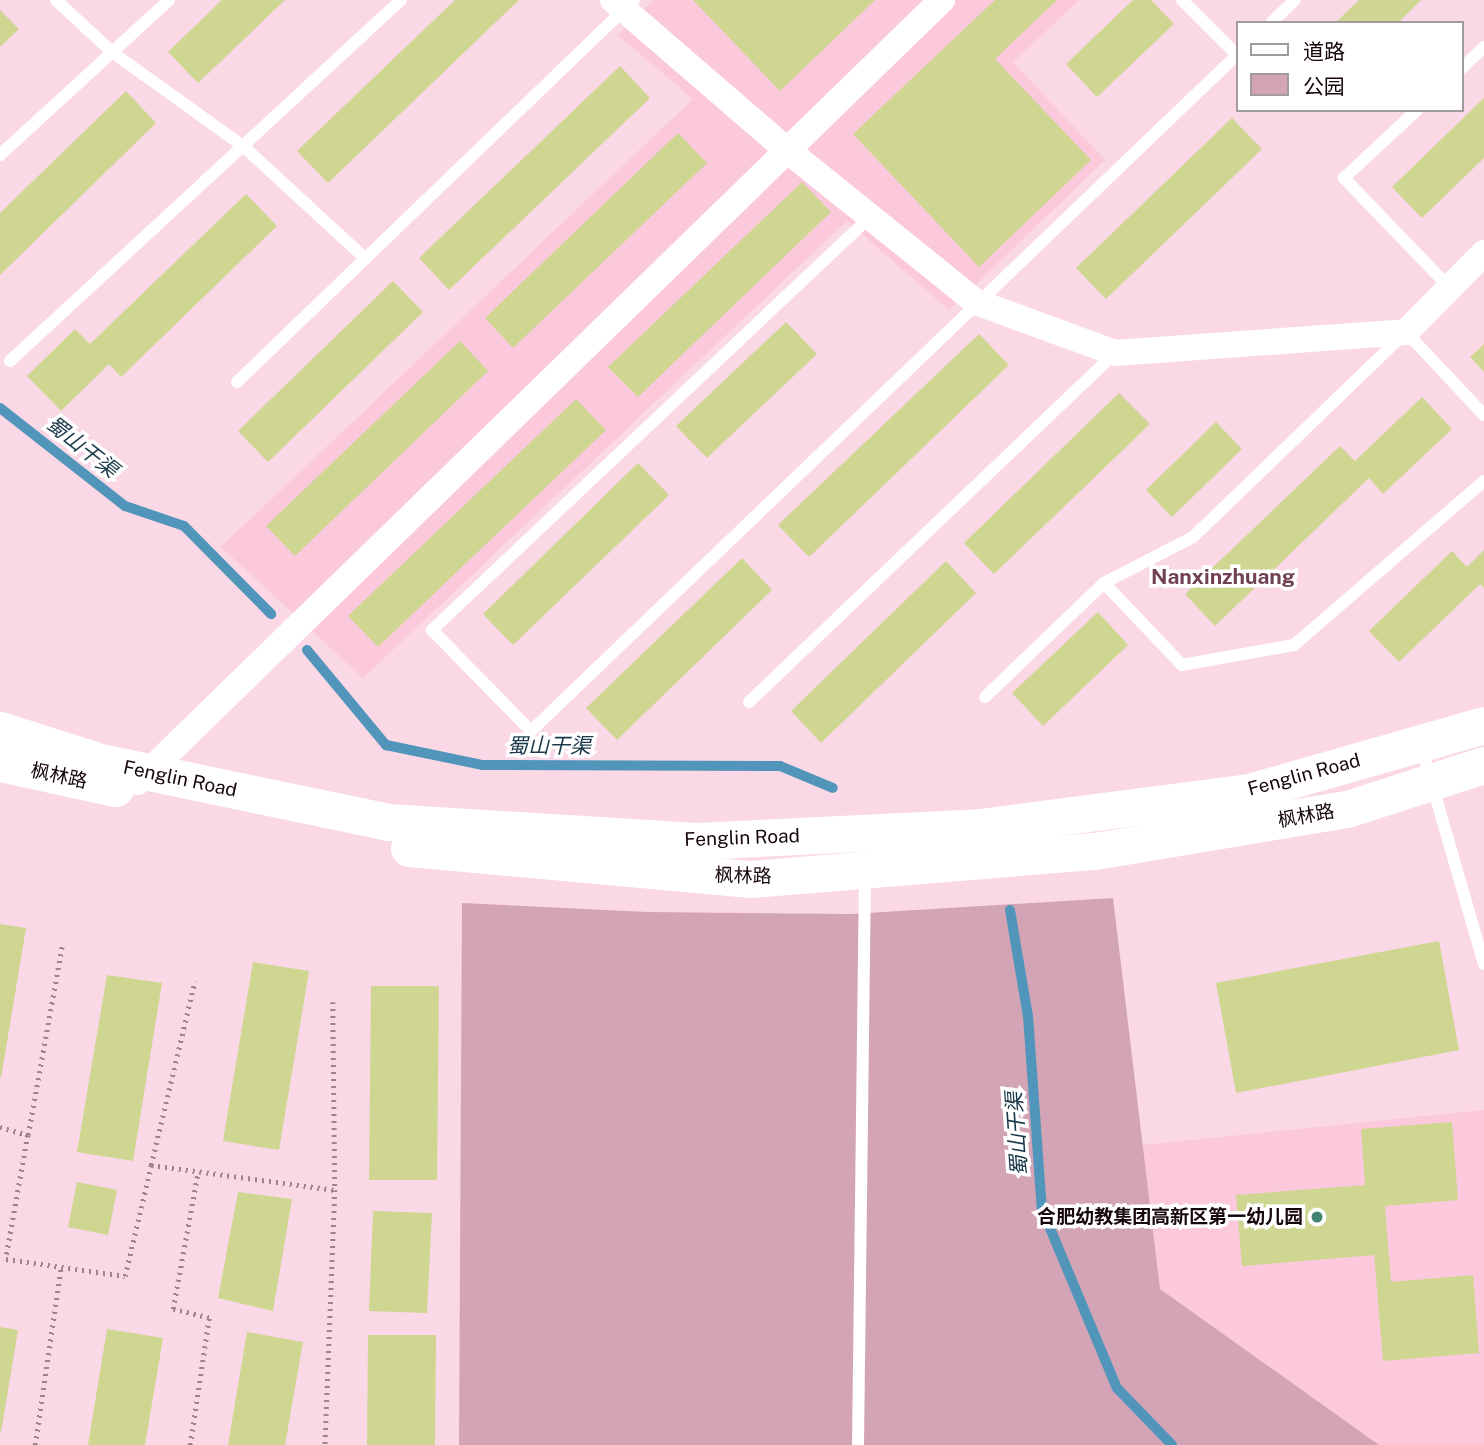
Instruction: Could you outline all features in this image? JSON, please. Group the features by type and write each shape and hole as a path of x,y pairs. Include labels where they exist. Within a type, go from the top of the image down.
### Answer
{"main road":[{"name":"Fenglin Road","path":"0,730 139,781 387,822 696,841 981,827 1249,792 1484,725"},
{"name":"枫林路","path":"0,764 139,781 384,846 751,879 1095,851 1348,809 1484,765"}],"street":[{"path":"139,781 942,0"},
{"path":"624,3 787,150 976,302 1115,353 1406,332 1484,253"}],"lane":[{"path":"55,0 112,52 243,146 365,258"},
{"path":"0,155 169,0"},
{"path":"10,361 401,0"},
{"path":"1182,0 1236,54"},
{"path":"1273,21 1295,0"},
{"path":"237,382 624,3"},
{"path":"1463,67 1484,47"},
{"path":"869,218 432,630 531,731 1236,56"},
{"path":"1415,112 1344,178 1449,286"},
{"path":"985,696 1104,583 1194,537 1406,332 1484,415"},
{"path":"749,702 1115,353"},
{"path":"1104,583 1182,664 1294,645 1484,481"},
{"path":"1420,743 1484,964"},
{"path":"858,1445 865,870"}],"path":[{"path":"62,946 3,1260 125,1276 195,981"},
{"path":"325,1445 335,1190 333,1002"},
{"path":"0,1127 28,1135"},
{"path":"151,1165 335,1190"},
{"path":"190,1445 209,1318 173,1309 198,1171"},
{"path":"35,1445 61,1267"}],"shaded area":[{"path":"654,0 1079,0 1013,62 1105,160 949,310 847,221 363,678 221,547 693,99 618,35"},
{"name":"合肥幼教集团高新区第一幼儿园","path":"1484,1110 1484,1445 1379,1445 1159,1290 1142,1145"}],"green space":[{"path":"1113,898 1160,1289 1379,1445 459,1445 462,903 647,912 851,914"}],"building":[{"path":"222,0 285,0 198,83 168,52"},
{"path":"455,0 519,0 328,183 297,151"},
{"path":"693,0 875,0 780,91"},
{"path":"995,0 1057,0 995,59 1091,160 979,267 853,134"},
{"path":"1133,0 1151,0 1174,24 1097,97 1066,64"},
{"path":"1359,0 1421,0 1400,21 1337,21"},
{"path":"0,10 19,29 0,47"},
{"path":"620,66 650,98 449,290 419,258"},
{"path":"126,91 156,123 0,275 0,213"},
{"path":"1484,98 1484,158 1422,218 1392,187"},
{"path":"1232,118 1262,149 1106,299 1076,268"},
{"path":"678,133 707,163 513,348 485,318"},
{"path":"802,182 831,212 638,397 608,367"},
{"path":"246,194 277,226 121,377 109,364 61,411 27,376 75,329 90,344"},
{"path":"393,281 423,312 268,462 238,431"},
{"path":"786,322 817,354 707,458 676,426"},
{"path":"979,334 1009,365 809,557 778,525"},
{"path":"460,341 488,371 295,556 266,526"},
{"path":"1484,344 1484,372 1470,357"},
{"path":"1119,393 1150,424 994,574 964,543"},
{"path":"1422,397 1452,429 1383,494 1369,478 1215,626 1185,594 1340,446 1355,461"},
{"path":"576,399 606,430 378,647 348,616"},
{"path":"1216,422 1242,449 1172,517 1146,490"},
{"path":"638,463 669,495 513,645 483,614"},
{"path":"1484,550 1484,588 1480,584 1399,662 1369,631 1452,551 1467,567"},
{"path":"742,558 772,590 617,740 586,708"},
{"path":"946,561 976,593 821,743 791,711"},
{"path":"1098,612 1128,645 1043,726 1012,693"},
{"path":"0,924 26,928 1,1078 0,1077"},
{"path":"1439,941 1459,1050 1236,1093 1216,983"},
{"path":"253,962 309,971 279,1150 223,1141"},
{"path":"107,975 162,983 133,1161 77,1152"},
{"path":"371,986 439,986 437,1180 369,1180"},
{"path":"1452,1122 1458,1200 1385,1206 1391,1282 1473,1275 1479,1353 1383,1361 1374,1255 1242,1266 1236,1195 1365,1185 1361,1129"},
{"path":"77,1182 117,1190 108,1235 68,1227"},
{"path":"238,1192 292,1199 273,1311 218,1298"},
{"path":"373,1211 432,1213 427,1313 369,1311"},
{"path":"0,1327 18,1330 1,1432 0,1432"},
{"path":"107,1329 163,1338 145,1445 88,1445"},
{"path":"247,1332 303,1342 285,1445 228,1445"},
{"path":"368,1335 436,1335 435,1445 367,1445"}],"waterway":[{"name":"蜀山干渠","path":"0,408 125,506 184,526 271,614"},
{"name":"蜀山干渠","path":"307,650 386,745 483,765 780,766 833,788"},
{"name":"蜀山干渠","path":"1010,910 1028,1016 1042,1209 1117,1388 1172,1445"}],"place":[{"name":"合肥幼教集团高新区第一幼儿园","path":"1317,1217"}],"district":[{"name":"Nanxinzhuang","path":"1223,577"}]}
